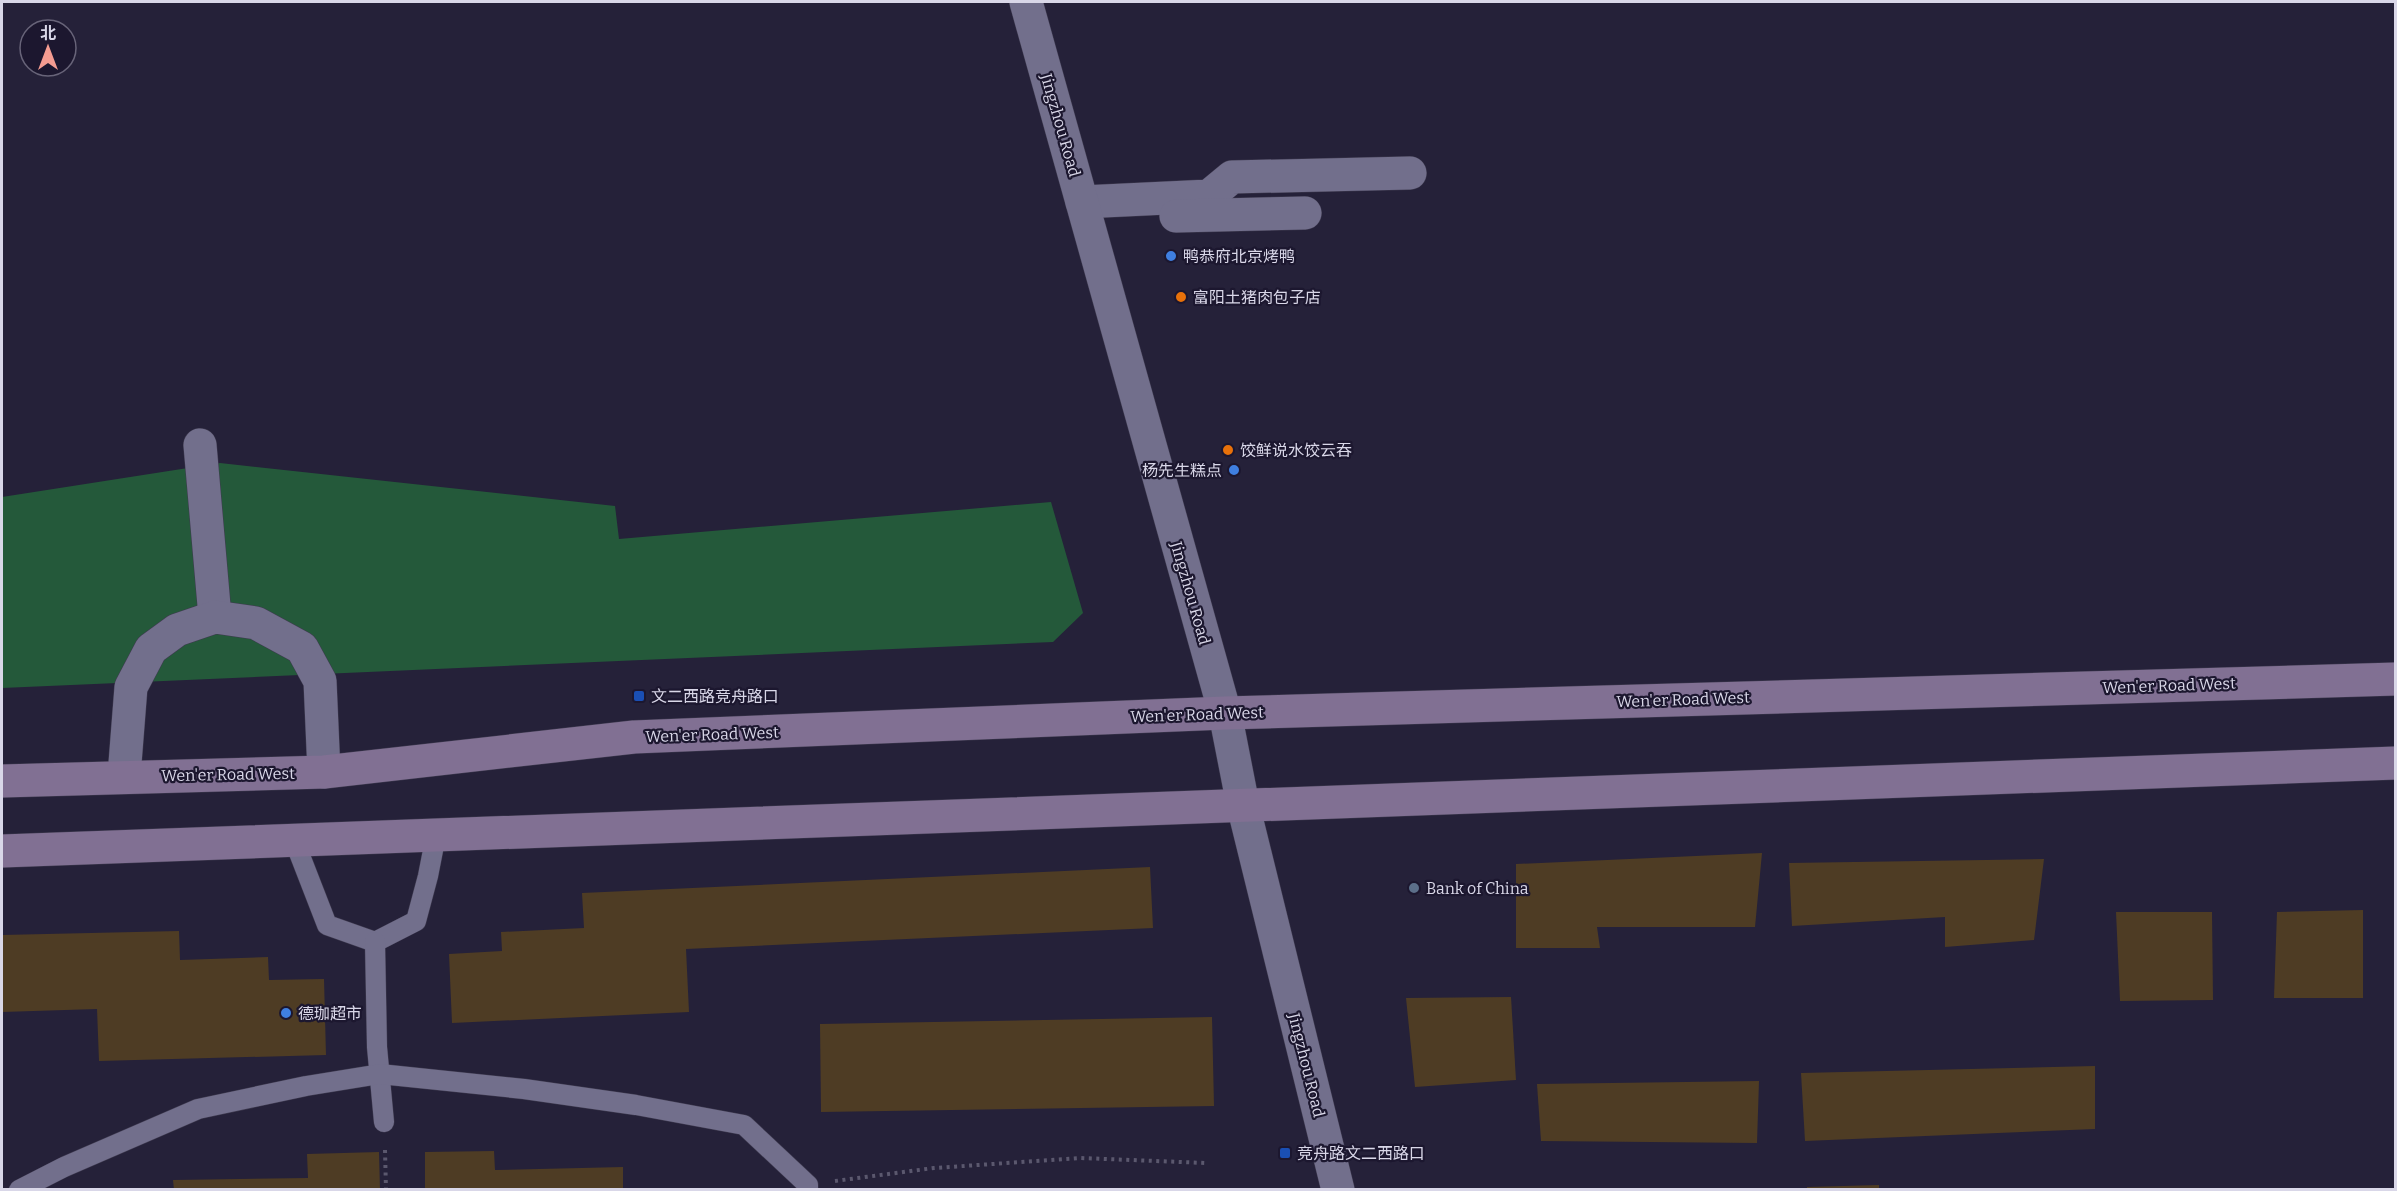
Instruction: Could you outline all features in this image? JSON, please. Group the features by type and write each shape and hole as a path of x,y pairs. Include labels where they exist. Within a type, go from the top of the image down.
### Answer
{"main road":[{"name":"Wen'er Road West","path":"2,781 324,772 634,737 1225,713 2396,679"},
{"path":"2,851 2396,763"}],"street":[{"name":"Jingzhou Road","path":"1026,2 1225,713 1243,805 1338,1190"},
{"path":"1084,210 1209,196 1232,177 1410,173"},
{"path":"1084,210 1305,213"},
{"path":"200,445 215,617"},
{"path":"124,776 131,687 151,649 177,630 215,617 256,623 302,648 320,681 324,772"}],"lane":[{"path":"294,840 327,925 375,942 416,921 436,835"},
{"path":"375,942 375,1006 384,1122"},
{"path":"19,1190 64,1167 198,1109 306,1086 380,1074 524,1089 636,1105 744,1125 808,1187"}],"path":[{"path":"384,1122 386,1190"},
{"path":"808,1187 934,1168 1081,1158 1206,1163"}],"green space":[{"path":"220,463 615,506 619,539 1051,502 1083,613 1053,642 2,688 2,497"}],"building":[{"path":"1762,853 1755,927 1597,927 1600,948 1516,948 1516,864"},
{"path":"2044,859 2034,940 1945,947 1945,917 1792,926 1789,863"},
{"path":"1150,867 1153,928 686,949 689,1012 452,1023 449,954 502,951 501,932 584,928 582,893"},
{"path":"2363,910 2363,998 2274,998 2277,912"},
{"path":"2116,912 2212,912 2213,1000 2120,1001"},
{"path":"179,931 180,960 268,957 269,980 324,979 326,1055 99,1061 97,1009 2,1012 2,935"},
{"path":"1511,997 1516,1080 1415,1087 1406,998"},
{"path":"1212,1017 1214,1106 821,1112 820,1024"},
{"path":"2095,1066 2095,1129 1805,1141 1801,1073"},
{"path":"1759,1081 1757,1143 1541,1141 1537,1084"},
{"path":"494,1151 495,1170 623,1167 623,1190 425,1190 425,1152"},
{"path":"379,1152 380,1190 174,1190 173,1180 308,1178 307,1154"},
{"path":"1879,1185 1879,1190 1807,1190 1807,1187"}],"place":[{"name":"鸭恭府北京烤鸭","path":"1171,256"},
{"name":"富阳土猪肉包子店","path":"1181,297"},
{"name":"饺鲜说水饺云吞","path":"1228,450"},
{"name":"杨先生糕点","path":"1234,470"},
{"name":"文二西路竞舟路口","path":"639,696"},
{"name":"Bank of China","path":"1414,888"},
{"name":"德珈超市","path":"286,1013"},
{"name":"竞舟路文二西路口","path":"1285,1153"}]}
